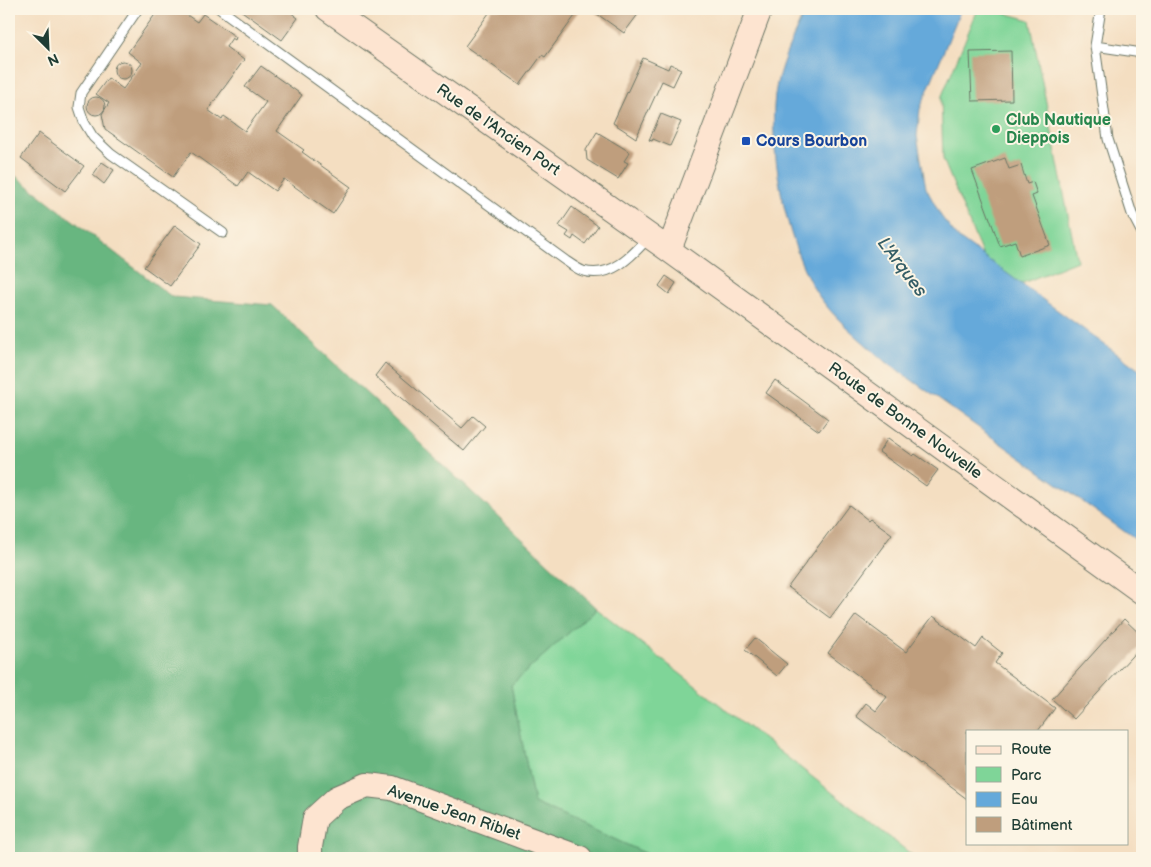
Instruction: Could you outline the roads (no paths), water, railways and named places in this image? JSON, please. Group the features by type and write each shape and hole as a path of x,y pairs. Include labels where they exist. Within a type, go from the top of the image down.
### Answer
{"main road":[{"name":"Rue de l'Ancien Port","path":"328,9 669,250"},
{"path":"669,250 760,9"},
{"name":"Route de Bonne Nouvelle","path":"669,250 1142,592"},
{"name":"Avenue Jean Riblet","path":"310,858 315,818 337,798 366,786 392,788 580,858"}],"lane":[{"path":"138,9 81,93 79,106 84,122 93,137 111,154 223,233"},
{"path":"220,9 582,271 598,273 609,270 627,260 649,237"},
{"path":"1101,9 1095,46 1108,139 1132,214 1142,233"},
{"path":"1095,46 1142,54"}],"water":[{"name":"L'Arques","path":"806,9 961,9 920,109 917,136 926,188 941,216 956,236 1142,372 1142,544 882,359 838,319 816,292 805,272 787,220 776,161 774,132 774,106 777,83 790,45"}],"place":[{"name":"Club Nautique Dieppois","path":"996,129"},
{"name":"Cours Bourbon","path":"746,141"}]}
